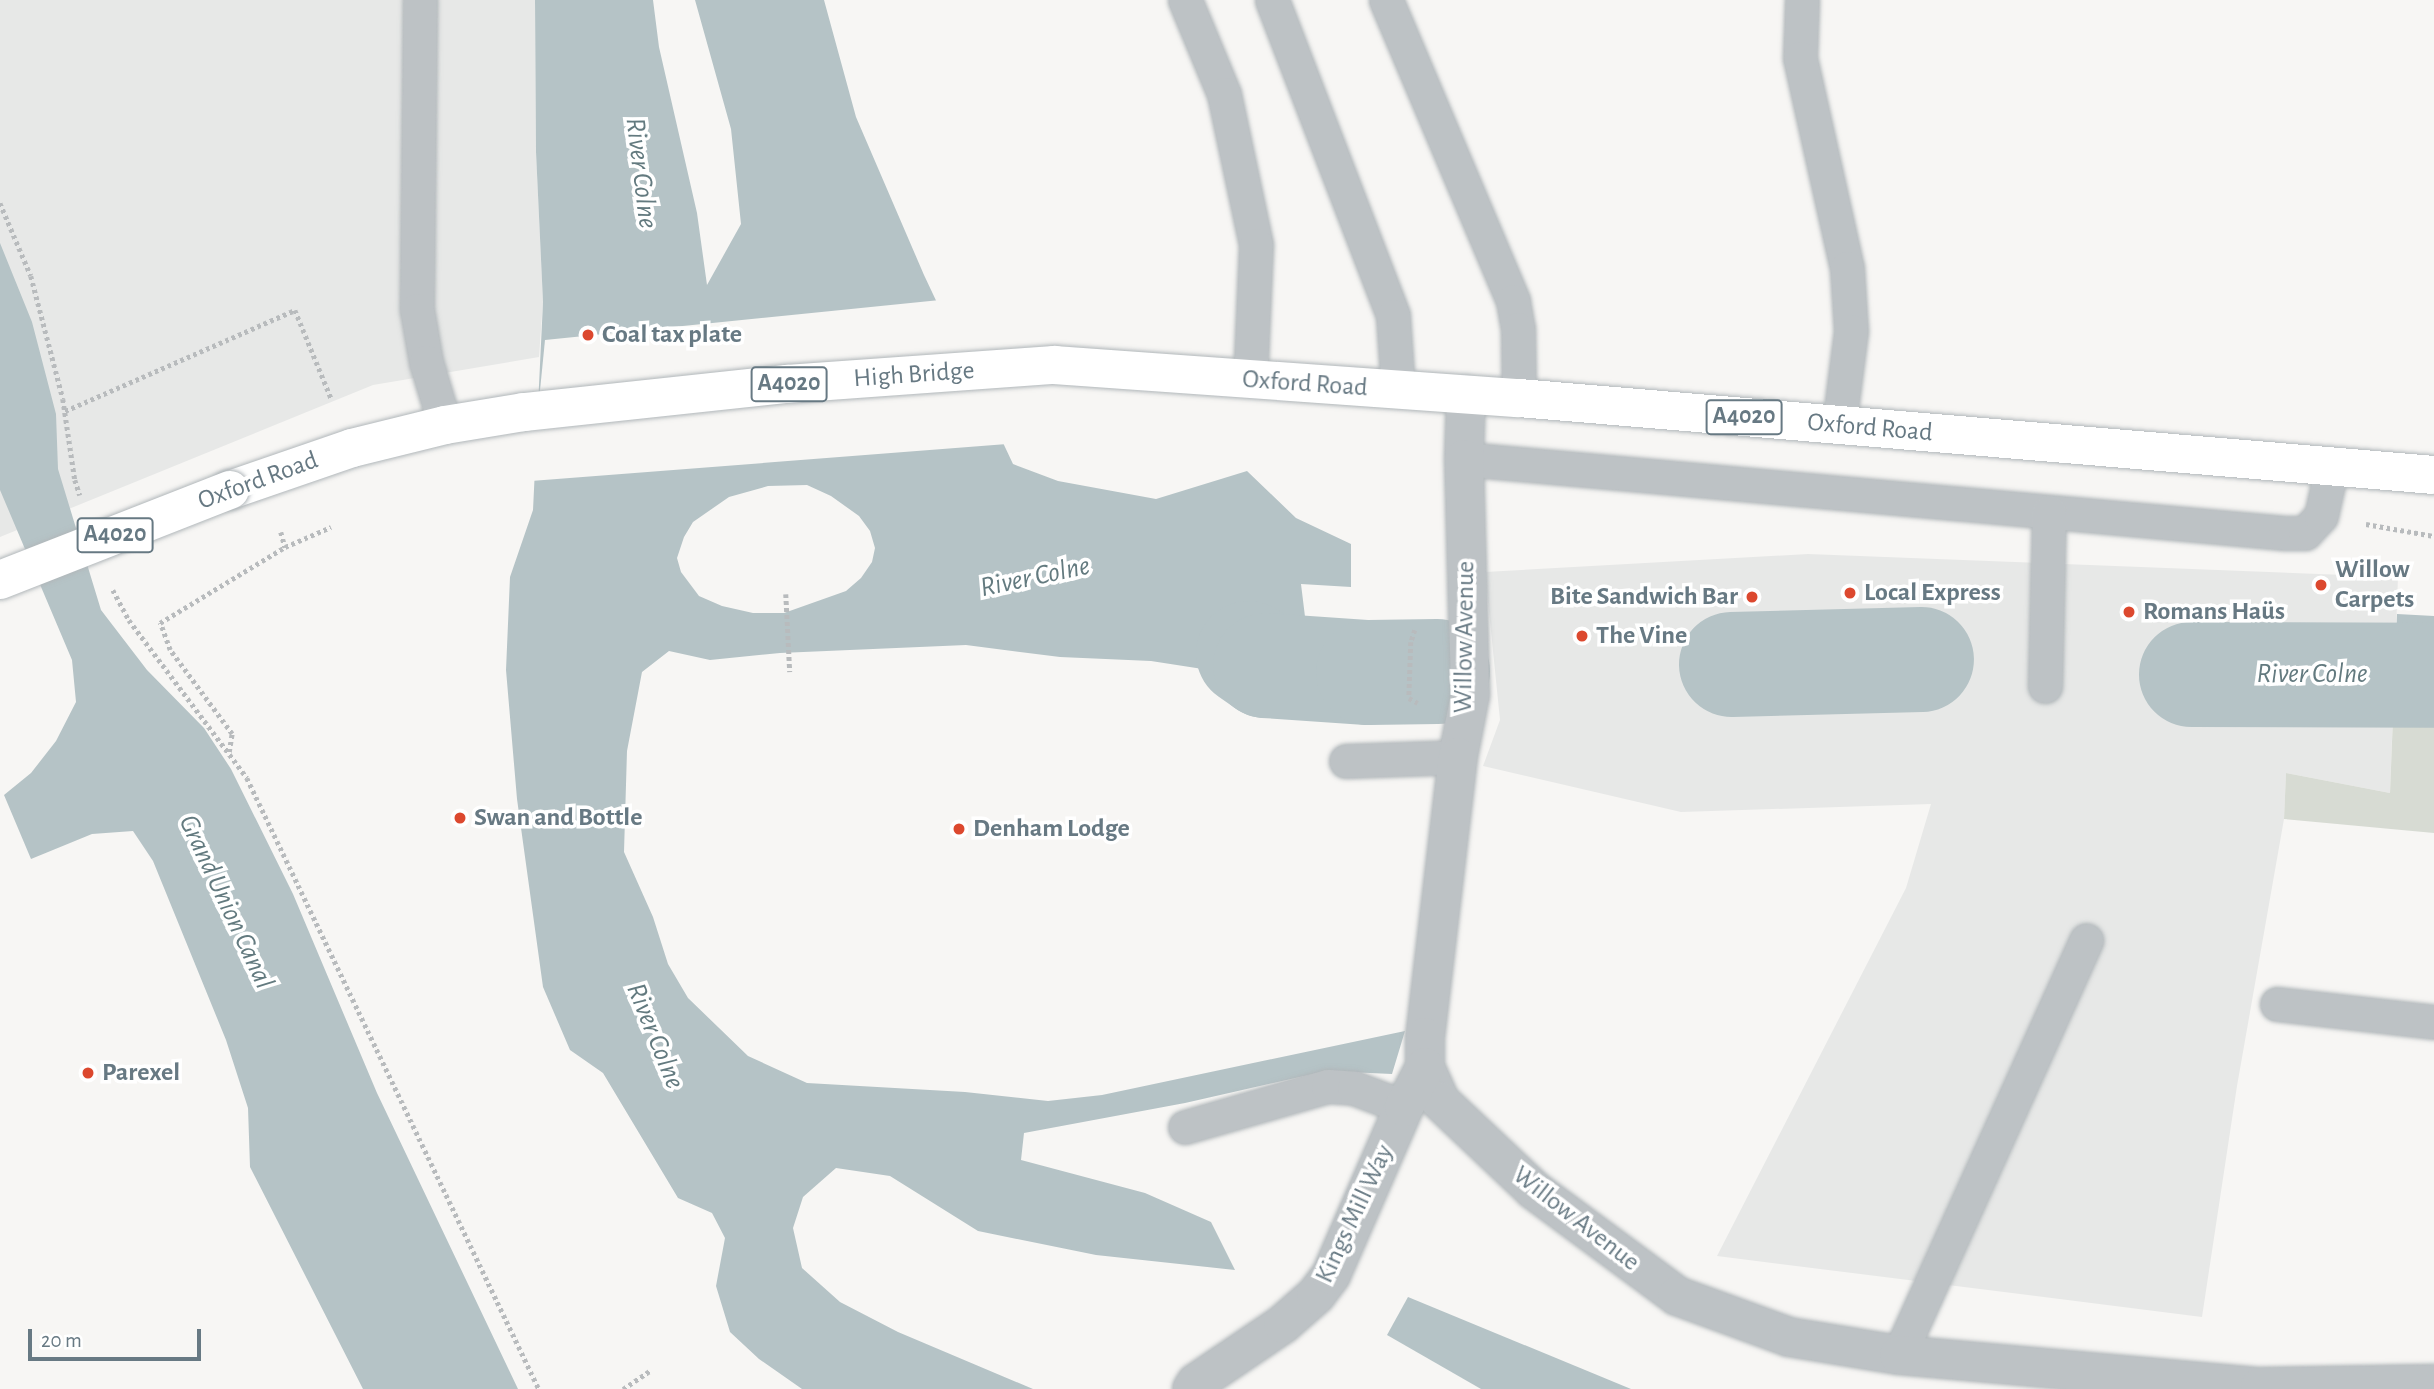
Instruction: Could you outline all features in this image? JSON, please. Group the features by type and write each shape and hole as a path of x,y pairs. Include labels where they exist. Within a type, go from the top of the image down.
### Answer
{"main road":[{"name":"Oxford Road","path":"1054,365 1519,398 2434,475"},
{"name":"High Bridge","path":"524,412 787,384 1054,365"},
{"name":"Oxford Road","path":"0,580 230,490 352,448 444,425 524,412"}],"street":[{"name":"Willow Avenue","path":"1466,394 1470,695 1458,757 1425,1037 1425,1068 1440,1101 1534,1190 1677,1296 1789,1336 1899,1355 2261,1388 2434,1384"},
{"name":"Kings Mill Way","path":"1192,1389 1196,1383 1283,1324 1324,1285 1404,1107 1425,1068"}],"lane":[{"path":"420,0 417,310 426,362 444,425"},
{"path":"1185,0 1224,94 1256,245 1250,381"},
{"path":"1272,0 1393,316 1398,390"},
{"path":"1386,0 1513,301 1518,329 1519,398"},
{"path":"1802,0 1800,58 1847,268 1851,331 1839,425"},
{"path":"1465,459 2285,533 2305,533 2321,516 2332,466"},
{"path":"2045,686 2049,512"},
{"path":"1346,761 1458,757"},
{"path":"1899,1355 2086,940"},
{"path":"2277,1004 2434,1022"},
{"path":"1185,1127 1328,1086 1354,1088 1404,1107"}],"path":[{"path":"0,203 31,276 65,411 75,480 84,505"},
{"path":"65,411 295,310 352,448"},
{"path":"2321,516 2434,536"},
{"path":"229,753 232,734 170,650 160,623 285,547 331,527"},
{"path":"281,532 285,547"},
{"path":"110,583 129,620 247,778 539,1389"},
{"path":"786,594 790,672"},
{"path":"1409,698 1412,642"},
{"path":"623,1389 651,1370"}],"shaded area":[{"path":"0,0 535,0 536,152 543,302 539,357 373,385 0,537"},
{"path":"1808,554 2398,577 2390,793 2286,773 2284,819 2237,1086 2202,1317 1717,1256 1906,888 1931,804 1681,812 1483,766 1500,720 1485,572"},
{"path":"2394,691 2434,693 2434,833 2284,819 2286,773 2390,793"}],"water":[{"path":"535,0 653,0 659,47 697,213 707,285 741,224 731,129 695,0 824,0 856,117 924,275 1013,464 1058,481 1156,499 1247,471 1296,518 1351,544 1351,587 1301,584 1307,633 1388,642 1390,701 1263,708 1222,672 1151,661 1060,657 966,645 780,653 710,660 669,651 642,672 627,751 624,852 653,917 668,964 688,998 748,1056 807,1083 965,1092 1048,1101 1102,1095 1405,1031 1392,1074 1326,1071 1185,1103 1024,1133 1021,1160 1145,1193 1211,1222 1235,1270 1096,1255 978,1231 890,1176 836,1168 803,1197 793,1228 802,1268 840,1302 898,1332 1033,1389 802,1389 759,1359 730,1332 716,1286 725,1238 712,1213 678,1198 603,1073 570,1050 543,987 517,799 506,670 510,577 533,510 543,302 536,152","holes":["807,485 831,496 859,516 870,531 875,548 872,562 861,578 846,591 784,613 753,613 722,606 699,596 681,572 677,558 684,537 693,522 729,497 768,486"]},
{"name":"Grand Union Canal","path":"0,243 32,322 56,414 58,469 101,610 147,670 204,728 231,769 293,894 377,1093 518,1389 363,1389 250,1167 248,1108 226,1040 153,861 133,831 92,834 31,859 4,795 31,773 56,741 76,702 72,660 0,490"},
{"path":"2397,614 2434,616 2434,693 2394,691"},
{"path":"1408,1297 1631,1389 1481,1389 1387,1335"}],"pier":[{"path":"940,300 1007,444 531,481 545,340"}],"waterway":[{"name":"River Colne","path":"1248,653 1265,665 1368,672 1437,671"},
{"name":"River Colne","path":"1731,664 1921,659"},
{"name":"River Colne","path":"2191,674 2434,675"}],"place":[{"name":"Coal tax plate","path":"588,335"},
{"name":"Willow Carpets","path":"2321,585"},
{"name":"Local Express","path":"1850,593"},
{"name":"Bite Sandwich Bar","path":"1752,597"},
{"name":"Romans Haüs","path":"2129,612"},
{"name":"The Vine","path":"1582,636"},
{"name":"Swan and Bottle","path":"460,818"},
{"name":"Denham Lodge","path":"959,829"},
{"name":"Parexel","path":"88,1073"}]}
